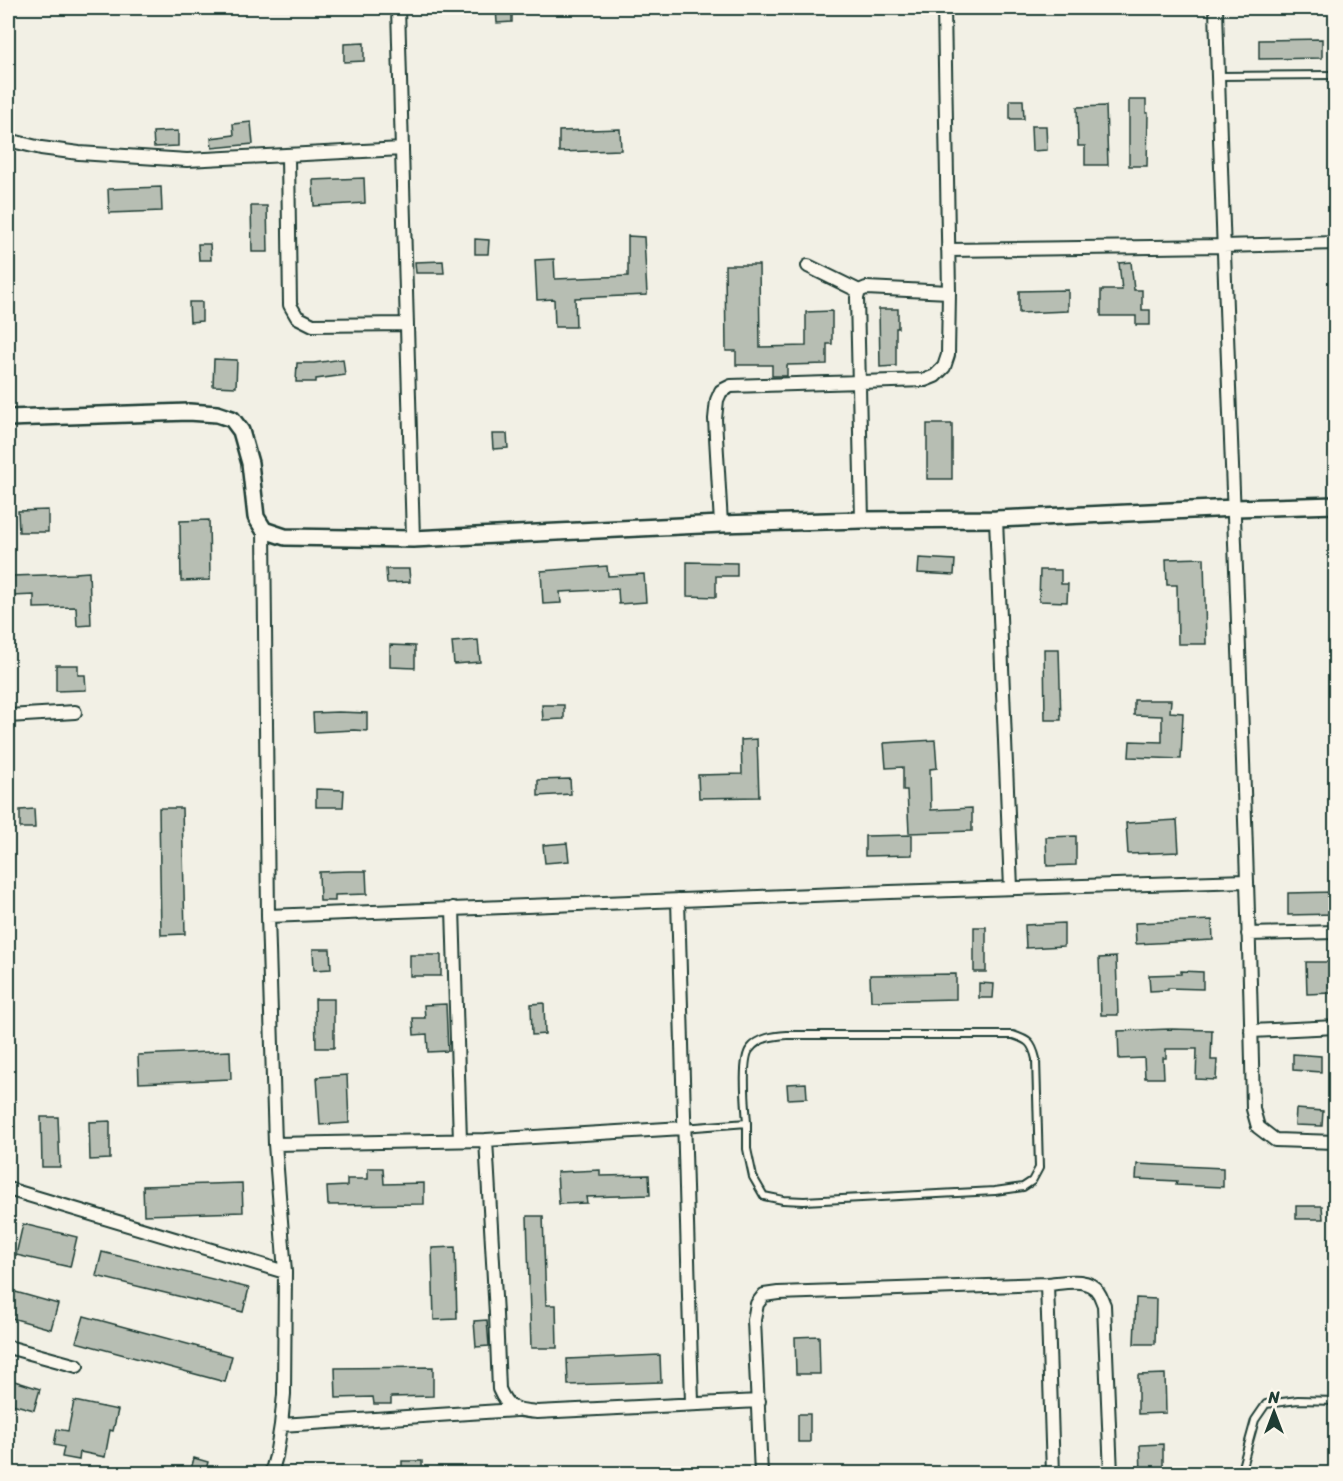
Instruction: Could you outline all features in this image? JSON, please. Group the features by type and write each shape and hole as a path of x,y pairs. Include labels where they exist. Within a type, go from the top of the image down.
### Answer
{"street":[{"path":"398,8 412,539"},
{"path":"721,524 716,419 717,400 721,391 731,386 925,380 935,376 944,368 948,355 949,292 944,8"},
{"path":"1216,8 1223,246 1235,508 1253,1109 1258,1127 1275,1140 1335,1142"},
{"path":"8,140 41,148 79,153 188,160 402,149"},
{"path":"288,156 290,305 297,317 313,325 406,324"},
{"path":"948,250 1335,243"},
{"path":"808,266 859,291 866,288 949,292"},
{"path":"859,291 857,298 862,520"},
{"path":"8,418 189,412 217,414 232,419 242,431 250,463 256,517 264,531 268,916 275,1144 285,1272 284,1394 276,1456 271,1473"},
{"path":"264,531 285,537 412,539 721,524 996,519 1335,505"},
{"path":"996,519 1011,888"},
{"path":"8,716 75,712"},
{"path":"268,916 1247,881"},
{"path":"678,900 692,1403"},
{"path":"453,908 460,1140"},
{"path":"1248,934 1335,932"},
{"path":"1251,1030 1335,1027"},
{"path":"275,1144 486,1140 683,1128"},
{"path":"486,1140 499,1389 504,1400 516,1410"},
{"path":"8,1189 285,1272"},
{"path":"761,1473 754,1320 757,1304 764,1295 790,1292 1088,1282 1097,1290 1104,1305 1112,1473"},
{"path":"1047,1284 1053,1473"},
{"path":"8,1347 77,1366"},
{"path":"281,1425 516,1410 537,1412 759,1401"}],"lane":[{"path":"1218,76 1335,75"},
{"path":"1013,1035 1025,1039 1033,1047 1039,1168 1032,1181 1023,1187 995,1191 804,1201 764,1196 753,1177 747,1149 747,1123 745,1059 749,1049 759,1041 773,1036 1013,1035"},
{"path":"683,1128 747,1123"},
{"path":"1240,1473 1256,1420 1266,1404 1298,1400 1335,1401"}],"building":[{"path":"496,8 512,8 512,22 497,23"},
{"path":"1322,39 1322,58 1259,59 1259,40"},
{"path":"364,43 364,61 344,62 344,44"},
{"path":"1010,100 1023,100 1024,119 1010,119"},
{"path":"1129,100 1146,100 1146,113 1148,113 1147,166 1129,166"},
{"path":"1106,106 1108,165 1085,165 1085,146 1078,146 1077,107"},
{"path":"251,122 253,144 212,148 211,138 234,135 233,124"},
{"path":"1031,126 1046,126 1047,150 1032,151"},
{"path":"620,129 621,150 559,152 559,131"},
{"path":"178,131 178,146 154,147 153,132"},
{"path":"364,178 365,203 314,206 313,180"},
{"path":"161,187 162,211 109,213 108,189"},
{"path":"251,206 267,206 268,252 252,252"},
{"path":"628,236 644,237 647,295 575,298 576,327 555,327 554,299 537,300 535,260 554,259 555,279 628,276"},
{"path":"475,239 489,240 488,254 475,254"},
{"path":"198,244 210,244 211,260 199,260"},
{"path":"443,261 444,273 416,273 415,262"},
{"path":"1131,262 1134,290 1142,290 1142,310 1150,310 1150,325 1136,325 1136,316 1101,316 1101,290 1122,290 1119,263"},
{"path":"725,265 759,265 760,347 806,346 806,312 832,311 832,344 827,344 827,364 787,365 787,376 772,376 772,365 736,365 736,351 726,351"},
{"path":"1068,290 1068,311 1019,313 1019,291"},
{"path":"189,302 202,302 202,321 190,322"},
{"path":"879,309 898,309 896,366 880,367"},
{"path":"214,359 237,360 236,387 213,386"},
{"path":"343,359 345,375 316,379 316,382 296,382 297,363"},
{"path":"927,424 952,424 952,479 927,479"},
{"path":"492,434 507,434 508,448 493,449"},
{"path":"48,510 48,532 19,532 18,511"},
{"path":"209,520 210,580 181,581 180,521"},
{"path":"919,558 955,560 954,575 918,573"},
{"path":"1204,558 1206,644 1178,644 1177,585 1167,585 1166,559"},
{"path":"687,562 737,563 737,576 716,576 716,597 687,596"},
{"path":"607,566 608,576 644,574 646,602 619,604 618,589 560,592 561,603 543,604 541,571"},
{"path":"386,569 409,569 410,582 387,583"},
{"path":"1040,570 1061,570 1061,584 1068,584 1067,602 1039,601"},
{"path":"89,572 91,625 77,626 76,607 34,608 34,595 12,596 12,576"},
{"path":"478,640 480,662 454,664 452,642"},
{"path":"390,645 415,646 415,668 390,667"},
{"path":"1044,649 1059,649 1061,720 1045,720"},
{"path":"56,665 78,665 78,675 85,675 86,690 56,691"},
{"path":"1134,700 1171,700 1170,712 1183,713 1181,759 1129,757 1130,741 1162,742 1162,716 1134,715"},
{"path":"542,705 564,705 564,719 543,720"},
{"path":"313,713 367,713 367,731 314,732"},
{"path":"757,739 759,797 699,798 698,775 742,774 741,740"},
{"path":"935,740 937,768 930,769 931,810 972,808 972,831 909,833 907,790 903,790 903,767 886,768 884,743"},
{"path":"570,779 571,794 538,796 538,780"},
{"path":"316,789 344,790 343,807 316,807"},
{"path":"159,808 182,808 185,934 161,935"},
{"path":"34,809 35,828 20,828 20,810"},
{"path":"1177,820 1179,852 1128,854 1126,823"},
{"path":"912,835 912,855 865,856 865,836"},
{"path":"1076,836 1076,865 1047,866 1046,837"},
{"path":"567,843 569,861 545,863 543,845"},
{"path":"366,871 367,894 335,895 335,901 320,901 319,872"},
{"path":"1335,892 1335,914 1288,915 1288,893"},
{"path":"1212,920 1213,940 1136,944 1135,923"},
{"path":"1064,923 1064,946 1026,948 1025,925"},
{"path":"974,927 986,927 986,972 974,972"},
{"path":"313,949 330,949 331,969 314,970"},
{"path":"410,955 441,955 441,976 410,976"},
{"path":"1116,957 1118,1015 1101,1015 1099,958"},
{"path":"1306,962 1330,962 1331,993 1307,994"},
{"path":"1181,971 1203,972 1203,989 1168,988 1168,990 1150,991 1149,975 1181,974"},
{"path":"956,974 956,999 871,1001 870,975"},
{"path":"979,983 994,984 993,998 979,998"},
{"path":"315,999 334,999 334,1048 316,1048"},
{"path":"544,1003 545,1034 532,1035 531,1004"},
{"path":"446,1004 448,1051 428,1052 427,1034 414,1035 413,1018 425,1018 424,1005"},
{"path":"1212,1030 1211,1060 1217,1060 1216,1080 1196,1079 1197,1049 1166,1049 1166,1058 1163,1058 1164,1078 1145,1078 1144,1058 1119,1059 1118,1031"},
{"path":"230,1051 231,1079 139,1083 138,1055"},
{"path":"1293,1054 1321,1056 1321,1072 1293,1070"},
{"path":"347,1075 349,1123 320,1125 317,1077"},
{"path":"806,1083 807,1098 788,1099 787,1084"},
{"path":"1296,1109 1323,1111 1322,1126 1295,1125"},
{"path":"41,1117 58,1117 60,1167 42,1167"},
{"path":"110,1121 110,1159 90,1160 89,1122"},
{"path":"1137,1164 1223,1168 1223,1187 1176,1185 1177,1181 1136,1179"},
{"path":"368,1168 383,1168 384,1184 424,1183 424,1204 328,1205 327,1187 347,1186 347,1179 368,1179"},
{"path":"600,1170 600,1176 649,1175 650,1195 586,1197 587,1203 559,1204 557,1172"},
{"path":"242,1183 243,1212 144,1215 143,1186"},
{"path":"1296,1206 1322,1206 1323,1219 1296,1219"},
{"path":"527,1216 543,1216 546,1305 556,1305 557,1348 531,1348"},
{"path":"23,1224 77,1237 70,1267 16,1255"},
{"path":"455,1247 457,1319 434,1320 432,1248"},
{"path":"102,1252 249,1288 243,1312 96,1276"},
{"path":"12,1291 58,1304 51,1329 8,1317"},
{"path":"1136,1298 1156,1299 1155,1344 1134,1344"},
{"path":"84,1316 232,1356 225,1382 76,1342"},
{"path":"487,1320 489,1346 476,1347 474,1321"},
{"path":"819,1336 820,1374 796,1374 795,1337"},
{"path":"660,1355 661,1382 568,1385 567,1359"},
{"path":"433,1367 433,1396 391,1397 391,1404 374,1404 373,1397 336,1398 335,1368"},
{"path":"1165,1374 1166,1413 1138,1414 1138,1375"},
{"path":"8,1379 40,1389 34,1410 8,1403"},
{"path":"74,1401 118,1410 113,1431 110,1430 105,1457 80,1452 79,1460 62,1457 64,1447 54,1445 57,1429 68,1431"},
{"path":"798,1414 810,1414 810,1442 798,1442"},
{"path":"1163,1444 1163,1473 1141,1473 1140,1445"},
{"path":"194,1458 208,1462 205,1473 190,1473"},
{"path":"402,1461 422,1461 422,1473 402,1473"}]}
